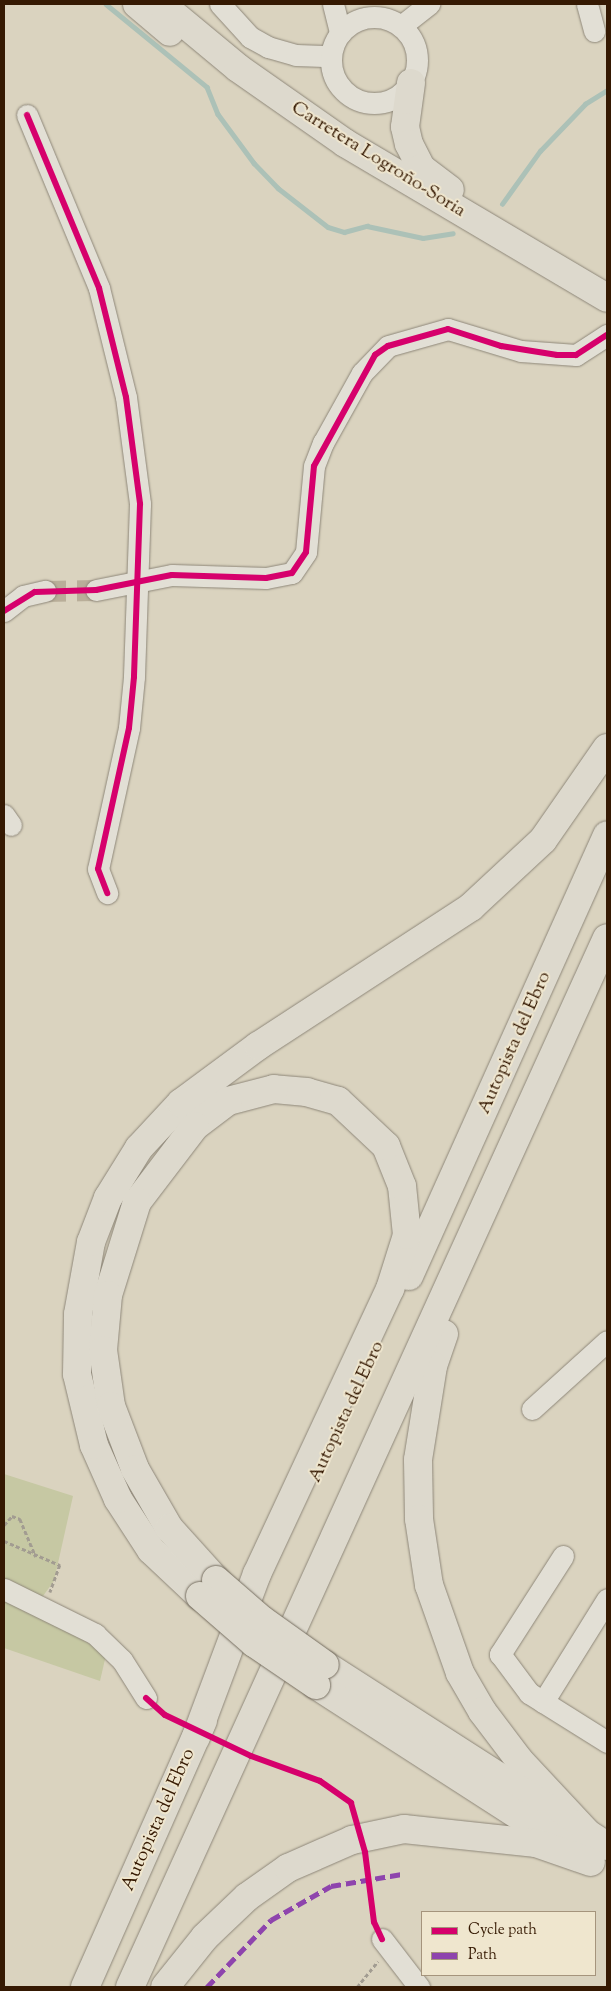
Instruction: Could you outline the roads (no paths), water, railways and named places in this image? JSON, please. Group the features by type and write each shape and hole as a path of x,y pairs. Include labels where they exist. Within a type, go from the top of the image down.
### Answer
{"highway":[{"path":"137,4 244,88 288,117 345,143"},
{"name":"Carretera Logroño-Soria","path":"161,4 238,68 345,143 602,295"},
{"path":"411,84 405,127 421,168 555,254 602,295"},
{"path":"599,1854 320,1675 262,1620 208,1588 151,1550 118,1499 89,1427 77,1374 78,1314 91,1242 108,1198 139,1148 181,1103 258,1046 471,907 543,840 607,748"},
{"name":"Autopista del Ebro","path":"84,1987 607,835"},
{"path":"130,1987 607,938"},
{"path":"599,1854 519,1760 482,1711 460,1672 430,1585 419,1519 418,1460 433,1366 452,1312 607,970"},
{"path":"196,1737 257,1574 390,1289 407,1235 408,1211 386,1146 338,1101 307,1092 274,1089 228,1101 196,1126 137,1202 108,1294 103,1350 111,1406 134,1470 208,1588"},
{"path":"165,1987 205,1937 247,1897 288,1868 364,1837 404,1829 536,1843 599,1854"}],"street":[{"path":"220,4 250,37 268,47 296,55 331,56"},
{"path":"333,4 340,33 331,56 336,80 360,101 384,102 411,84 417,53 413,12 388,18 366,17 342,4"},
{"path":"587,4 594,31"},
{"path":"340,33 366,17"},
{"path":"27,115 81,238 112,340 126,397 140,504 141,581 129,728 100,850 98,869 107,893"},
{"path":"96,590 172,575 266,578 292,573 306,552 314,466 323,443 362,372 388,346 448,329 521,351 576,355 607,335"},
{"path":"6,604 23,596 45,591"},
{"path":"532,1409 607,1341"},
{"path":"562,1556 500,1654 509,1671 543,1702 607,1742"},
{"path":"4,1589 94,1634 122,1660 146,1698"},
{"path":"543,1702 607,1599"},
{"path":"385,1944 419,1987"}],"waterway":[{"path":"106,4 207,87 218,114 254,163 278,188 328,227 344,232 367,226 423,238 453,233"},
{"path":"502,204 540,151 585,104 607,90"}],"tunnel":[{"path":"45,591 96,590"}]}
